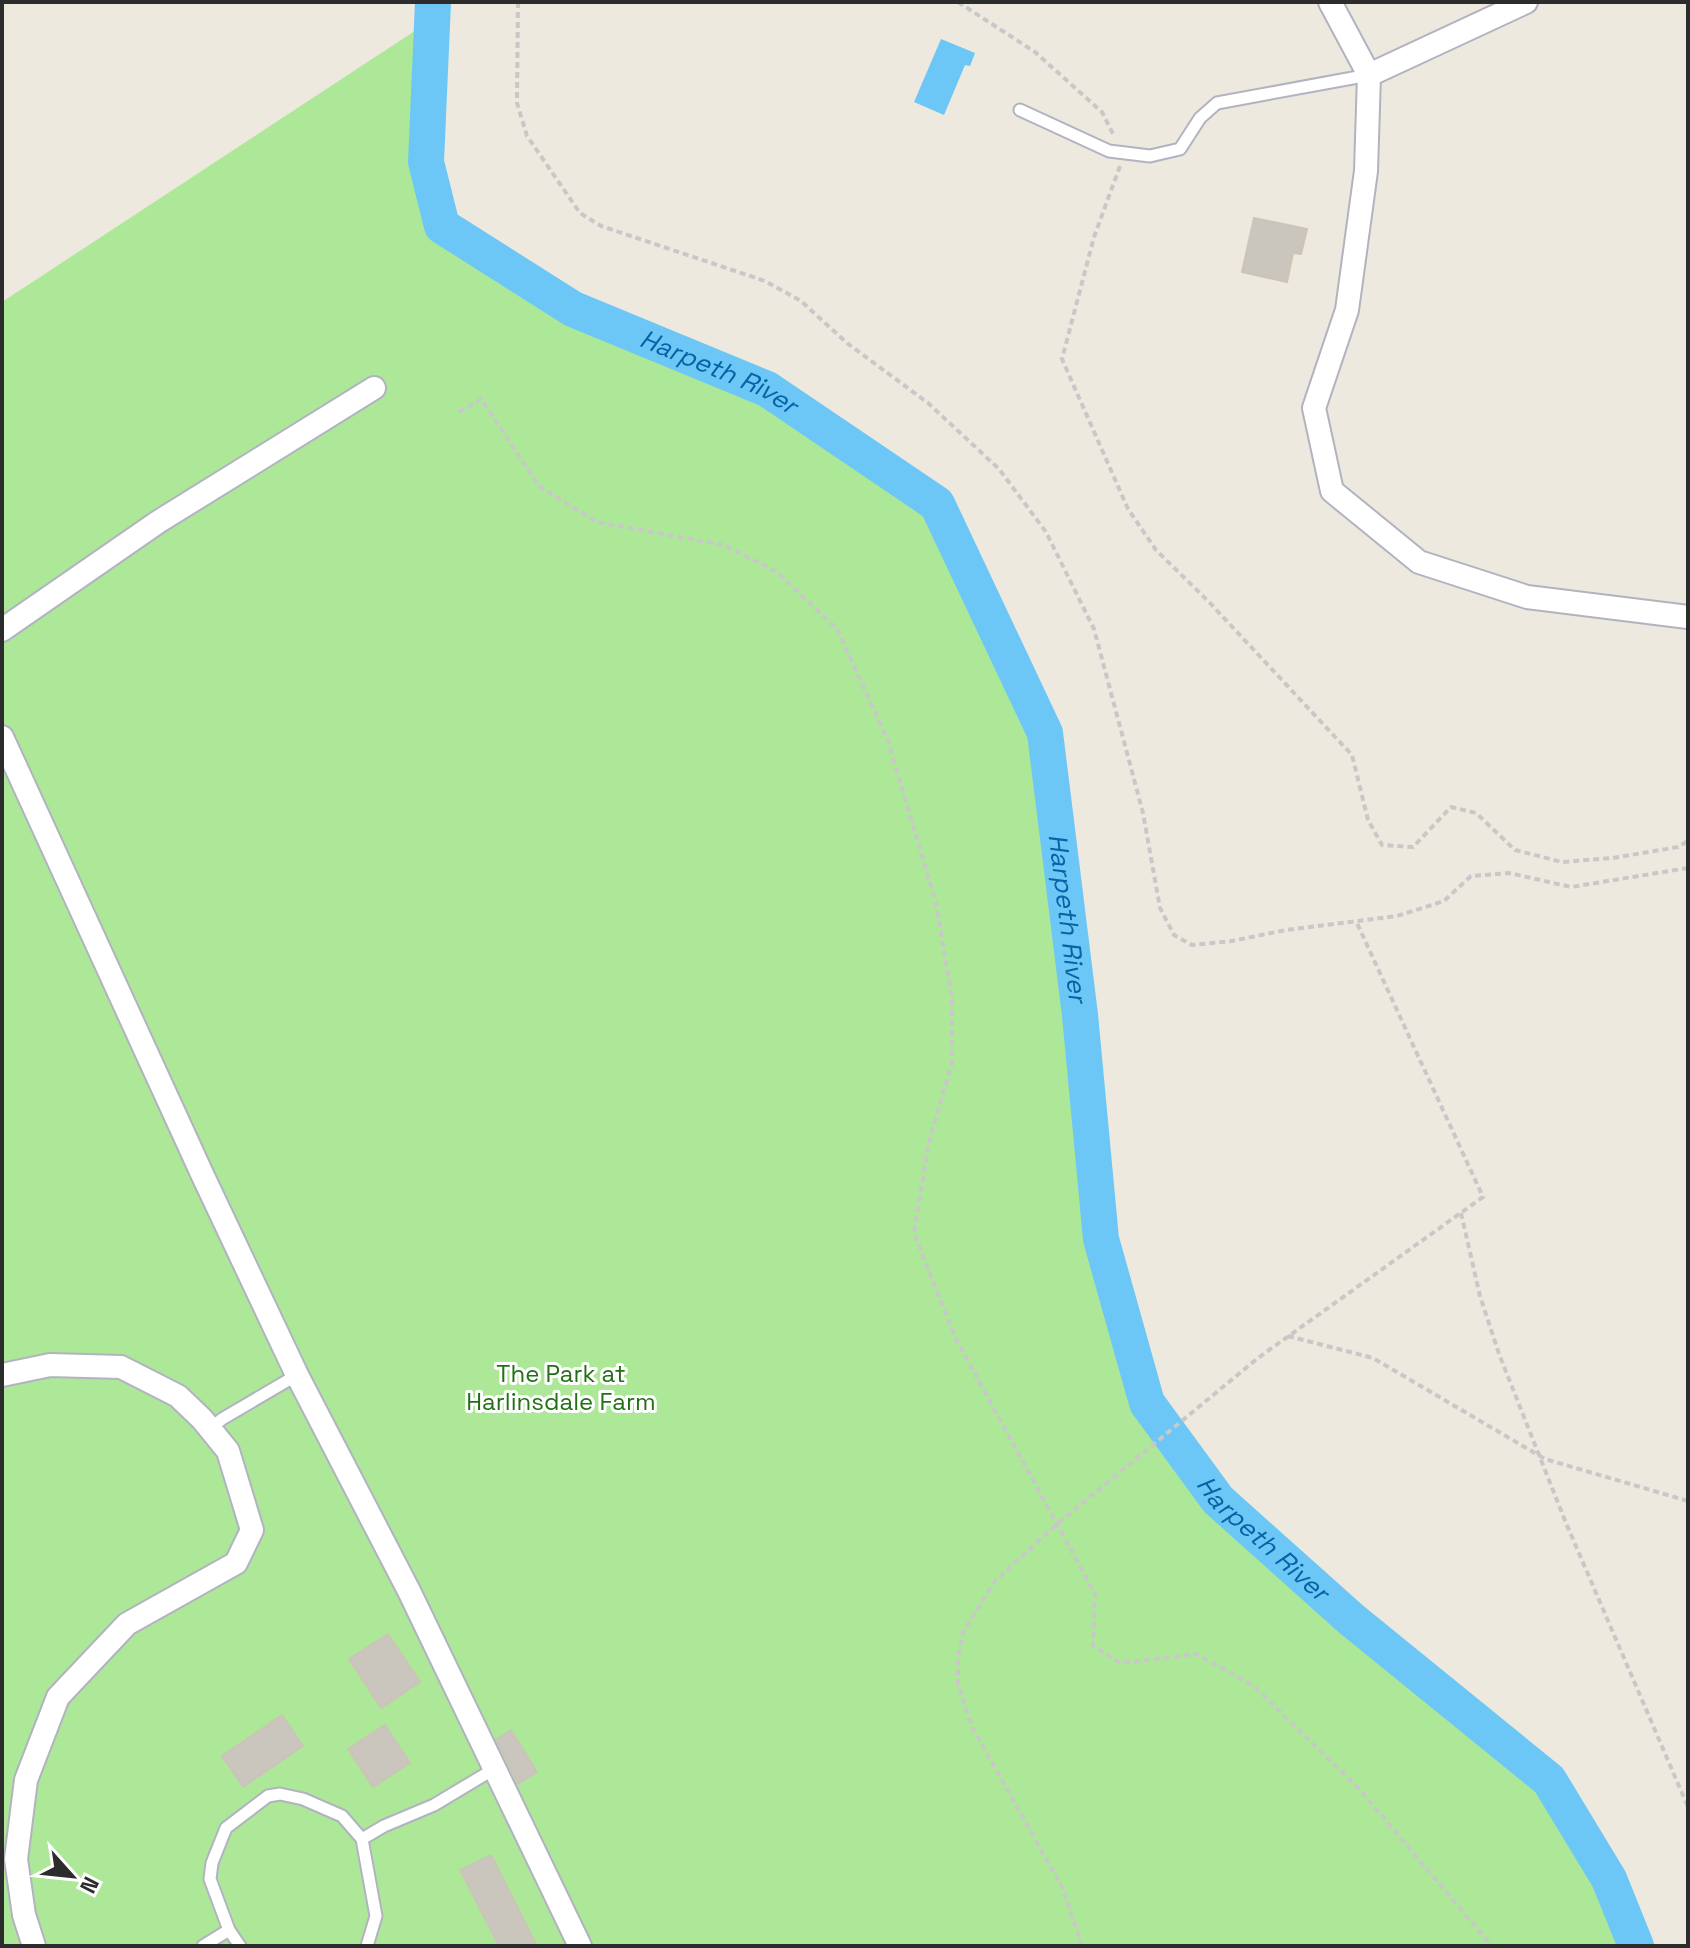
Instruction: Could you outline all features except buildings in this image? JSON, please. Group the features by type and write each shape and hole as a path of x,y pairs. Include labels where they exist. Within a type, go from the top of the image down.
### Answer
{"street":[{"path":"1330,2 1369,75 1366,171 1347,310 1314,408 1332,491 1419,562 1527,597 1688,617"},
{"path":"1369,75 1526,2"},
{"path":"2,630 158,522 374,388"},
{"path":"2,737 297,1375 409,1591 580,1946"},
{"path":"2,1375 50,1365 121,1367 178,1396 228,1451 252,1530 236,1563 127,1624 58,1697 26,1780 16,1859 24,1915 34,1946"}],"lane":[{"path":"1020,110 1109,151 1150,156 1180,149 1200,118 1217,103 1369,75"},
{"path":"210,1429 297,1375"},
{"path":"362,1839 434,1805 494,1769"},
{"path":"240,1946 229,1930 210,1879 212,1863 226,1828 268,1796 280,1794 303,1799 342,1816 362,1839 376,1916 367,1946"},
{"path":"203,1946 229,1930"}],"path":[{"path":"518,2 517,103 527,136 580,213 601,226 765,281 801,301 847,343 928,403 999,469 1046,532 1094,629 1143,813 1160,908 1174,935 1192,945 1397,916 1444,901 1471,876 1509,873 1571,887 1688,868"},
{"path":"958,2 1035,52 1102,112 1124,154 1094,237 1062,359 1128,509 1156,550 1352,755 1368,820 1382,845 1413,847 1451,807 1476,813 1515,850 1562,862 1613,858 1678,847 1688,841"},
{"path":"459,412 481,399 539,486 597,522 724,545 777,572 837,629 888,741 936,903 952,999 952,1063 929,1142 914,1233 955,1337 1095,1594 1093,1646 1120,1663 1196,1654 1254,1686 1360,1790 1492,1946"},
{"path":"1082,1946 1063,1889 972,1727 958,1685 958,1656 963,1632 995,1581 1057,1524 1258,1358 1483,1197 1356,921"},
{"path":"1461,1213 1480,1296 1499,1354 1688,1807"},
{"path":"1288,1336 1373,1358 1540,1457 1688,1501"}],"green space":[{"name":"The Park at Harlinsdale Farm","path":"433,19 427,162 443,226 573,309 767,389 937,504 1045,733 1080,1015 1101,1239 1147,1403 1218,1501 1351,1619 1549,1780 1609,1879 1636,1946 2,1946 2,302"}],"water":[{"path":"941,39 975,53 970,66 965,65 944,115 914,102"}],"waterway":[{"name":"Harpeth River","path":"433,2 426,162 442,226 573,309 767,389 937,504 1045,733 1080,1015 1101,1239 1147,1403 1218,1500 1351,1619 1549,1780 1609,1879 1636,1946"}]}
